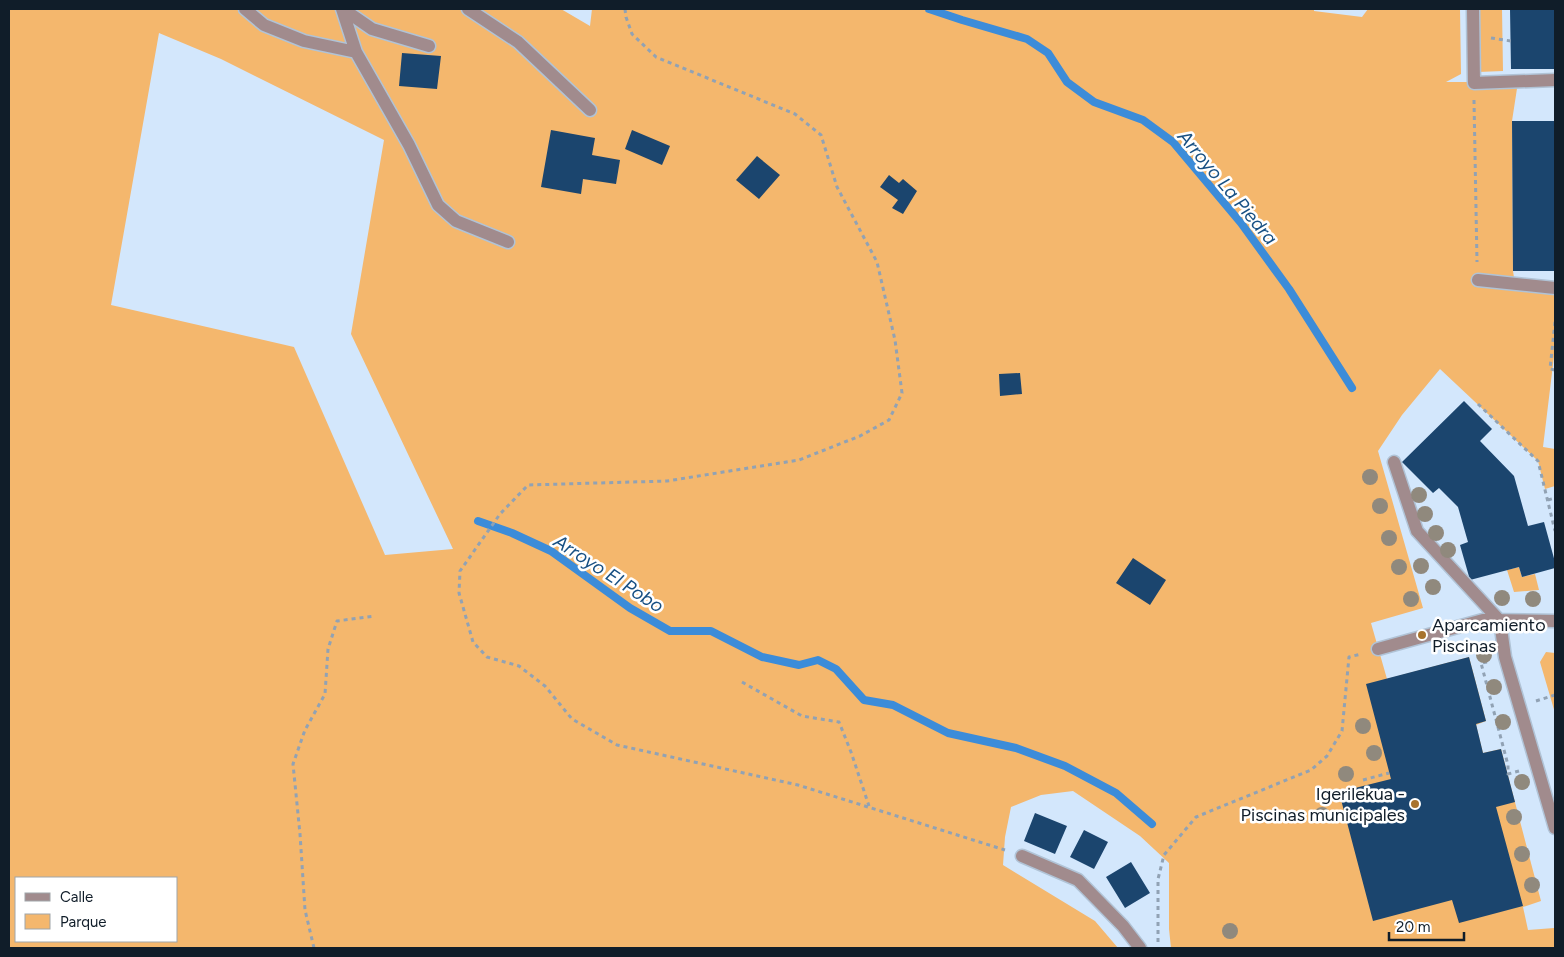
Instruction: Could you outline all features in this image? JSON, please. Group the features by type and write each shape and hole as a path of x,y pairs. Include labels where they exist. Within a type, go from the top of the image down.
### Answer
{"street":[{"path":"245,9 264,25 304,41 356,52"},
{"path":"342,9 356,52 409,145 438,205 456,221 508,242"},
{"path":"342,9 372,28 429,46"},
{"path":"468,9 518,42 590,110"},
{"path":"1473,9 1474,83 1555,80"},
{"path":"1478,280 1555,288"},
{"path":"1394,462 1417,531 1500,621 1505,657 1555,828"},
{"path":"1378,649 1483,620 1555,621"},
{"path":"1022,856 1078,880 1123,926 1140,948"}],"path":[{"path":"626,9 626,17 632,34 656,58 795,114 821,135 837,187 877,262 895,340 902,393 889,420 860,436 799,460 667,481 528,484 500,514 460,571 459,593 473,642 487,656 519,666 545,686 572,719 617,745 798,785 990,844 1022,856"},
{"path":"1474,83 1478,280"},
{"path":"1555,322 1550,369 1555,370"},
{"path":"1478,404 1538,461 1555,531"},
{"path":"1548,500 1555,498"},
{"path":"314,948 305,910 300,834 292,764 305,730 325,694 328,649 337,621 375,616"},
{"path":"1158,948 1158,879 1164,855 1196,817 1311,770 1327,756 1342,731 1349,657"},
{"path":"1505,657 1481,663 1508,765 1508,774"},
{"path":"742,682 802,716 839,722 869,806"},
{"path":"1364,780 1389,773"}],"green space":[{"path":"9,9 561,9 590,26 592,9 1314,9 1314,11 1362,17 1368,9 1460,9 1461,74 1446,82 1518,82 1512,121 1513,271 1515,284 1555,288 1555,348 1543,447 1555,449 1555,486 1545,489 1538,461 1440,369 1402,415 1378,451 1423,608 1371,623 1387,679 1469,657 1486,721 1476,725 1483,753 1501,749 1541,901 1523,907 1528,930 1554,928 1555,948 1171,948 1169,929 1169,863 1140,836 1073,791 1041,795 1011,807 1005,837 1003,865 1095,921 1118,948 9,948","holes":["159,33 221,59 384,140 351,334 453,549 385,555 294,347 111,305"]},
{"path":"1478,9 1502,9 1503,71 1478,72"},
{"path":"1519,567 1522,577 1535,574 1539,590 1514,592 1507,570"},
{"path":"1546,652 1555,653 1555,713 1540,662"}],"building":[{"path":"1510,9 1554,9 1555,69 1511,69"},
{"path":"402,53 441,56 437,89 399,86"},
{"path":"1512,121 1555,121 1555,271 1513,271"},
{"path":"551,130 595,138 592,155 620,160 616,184 583,179 581,194 541,187"},
{"path":"632,130 670,146 662,165 625,149"},
{"path":"757,156 780,175 759,199 736,180"},
{"path":"889,175 899,183 903,179 917,191 903,214 892,208 898,200 880,187"},
{"path":"1020,373 1022,394 1000,396 999,374"},
{"path":"1464,401 1492,429 1480,441 1514,476 1528,526 1544,522 1555,568 1522,577 1519,567 1470,580 1460,545 1468,542 1458,507 1439,488 1433,493 1402,462"},
{"path":"1133,558 1166,580 1150,605 1116,583"},
{"name":"Igerilekua - Piscinas municipales","path":"1469,657 1486,721 1476,724 1483,753 1501,749 1515,802 1496,807 1523,906 1459,923 1452,900 1373,921 1339,792 1391,779 1366,684"},
{"path":"1035,813 1067,826 1055,854 1024,841"},
{"path":"1084,830 1108,842 1094,869 1070,857"},
{"path":"1131,862 1150,893 1125,908 1106,877"}],"waterway":[{"name":"Arroyo La Piedra","path":"929,9 1027,39 1048,53 1067,82 1094,102 1143,120 1173,142 1241,223 1289,289 1352,388"},
{"name":"Arroyo El Pobo","path":"478,521 512,533 551,551 630,608 670,631 711,631 762,657 799,665 818,660 836,669 864,700 893,705 948,733 1016,748 1065,766 1116,793 1152,824"}],"place":[{"name":"Aparcamiento Piscinas","path":"1422,635"},
{"name":"Igerilekua - Piscinas municipales","path":"1415,804"}]}
